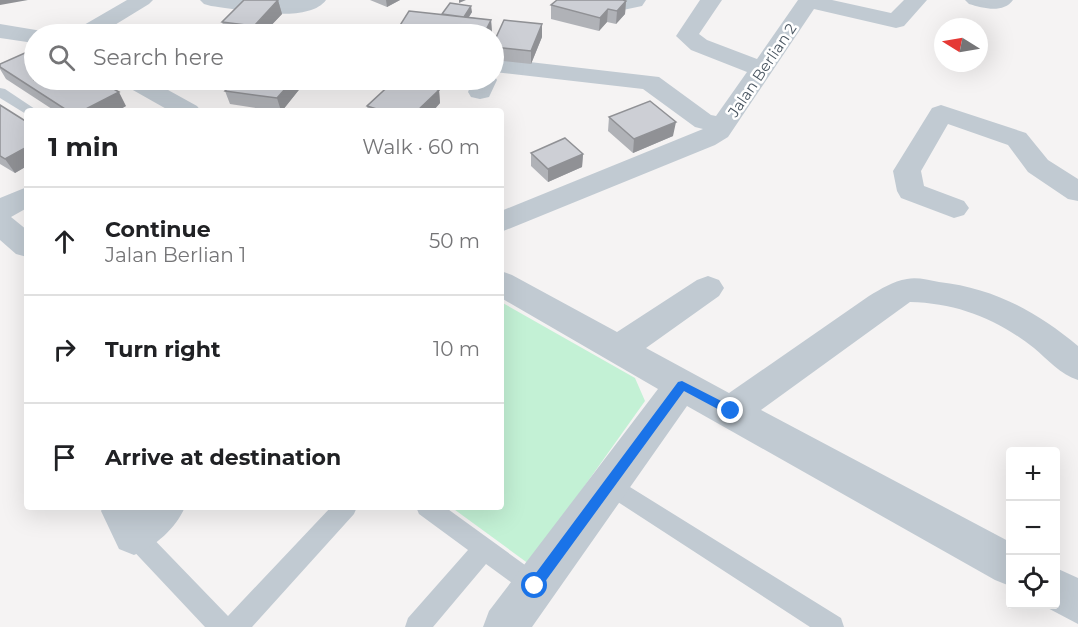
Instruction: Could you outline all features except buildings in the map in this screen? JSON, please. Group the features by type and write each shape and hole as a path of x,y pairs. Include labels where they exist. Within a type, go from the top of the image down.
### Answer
{"street":[{"path":"102,24 142,0"},
{"path":"129,24 165,0"},
{"path":"211,0 284,7 303,6 315,0"},
{"path":"601,0 623,4 635,2 635,0"},
{"path":"711,0 687,36 699,45 761,69"},
{"name":"Jalan Berlian 2","path":"504,221 706,139 725,125 808,1 896,21 916,0"},
{"path":"976,0 999,3 1002,0"},
{"path":"0,31 24,35"},
{"path":"504,66 650,82 704,122 725,125"},
{"path":"149,90 179,108"},
{"path":"954,208 911,191 907,171 941,113 1017,139 1038,166 1078,192"},
{"path":"0,211 24,198"},
{"path":"0,224 24,244"},
{"path":"504,285 682,386 1006,562"},
{"path":"618,349 708,288"},
{"path":"731,411 881,305 906,291 948,294 976,300 1011,313 1046,338 1078,366"},
{"path":"521,613 609,484 682,386"},
{"path":"127,518 155,510"},
{"path":"1060,592 1078,602"}],"lane":[{"path":"0,92 26,108"},
{"path":"609,484 832,627"},
{"path":"235,627 343,510"},
{"path":"431,510 484,549 521,613"},
{"path":"127,518 222,627"},
{"path":"417,627 484,549"}],"green space":[{"path":"504,304 635,378 645,401 529,564 455,510 504,510"}],"route":[{"path":"535,586 682,386 731,411"}]}
